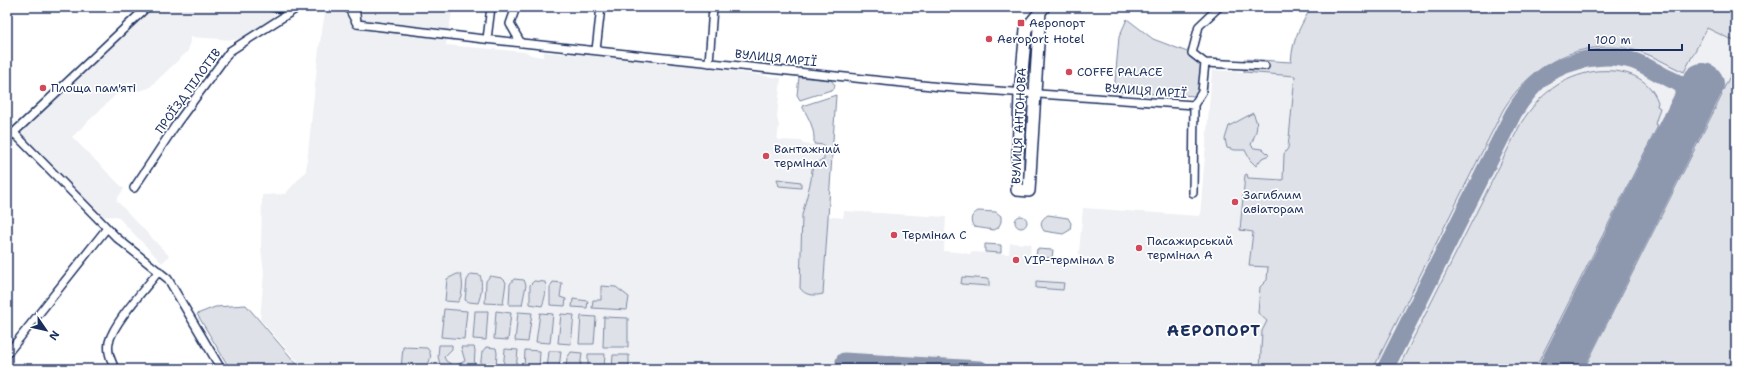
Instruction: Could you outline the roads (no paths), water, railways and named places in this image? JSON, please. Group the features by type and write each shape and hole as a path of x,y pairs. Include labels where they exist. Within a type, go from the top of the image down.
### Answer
{"main road":[{"name":"ВУЛИЦЯ АНТОНОВА","path":"1042,9 1034,94 1029,191 1017,190 1020,93 1026,29 1042,9"}],"street":[{"path":"7,139 147,7"},
{"name":"ПРОЇЗД ПІЛОТІВ","path":"272,7 295,8"},
{"path":"348,7 357,24"},
{"path":"355,7 357,24"},
{"path":"488,39 491,7"},
{"path":"516,7 510,24 521,43"},
{"path":"596,50 601,7"},
{"path":"709,63 713,7"},
{"path":"1219,7 1198,26 1192,53 1205,63 1265,66"},
{"name":"ПРОЇЗД ПІЛОТІВ","path":"134,188 177,123 230,51 295,8"},
{"name":"ВУЛИЦЯ МРІЇ","path":"357,24 521,43 941,87 1194,105"},
{"path":"1192,193 1194,105 1202,92 1205,63"},
{"path":"14,133 107,228 168,279 221,369"},
{"path":"7,354 107,228"},
{"path":"115,369 109,356 109,343 114,329 159,272"}],"place":[{"name":"Аеропорт","path":"1021,23"},
{"name":"Aeroport Hotel","path":"989,39"},
{"name":"COFFE PALACE","path":"1069,72"},
{"name":"Площа пам'яті","path":"43,88"},
{"name":"Вантажний термінал","path":"766,156"},
{"name":"Загиблим авіаторам","path":"1235,202"},
{"name":"Термінал C","path":"894,235"},
{"name":"Пасажирський термінал A","path":"1139,248"},
{"name":"VIP-термінал B","path":"1016,260"}],"district":[{"name":"АЕРОПОРТ","path":"1214,330"}]}
